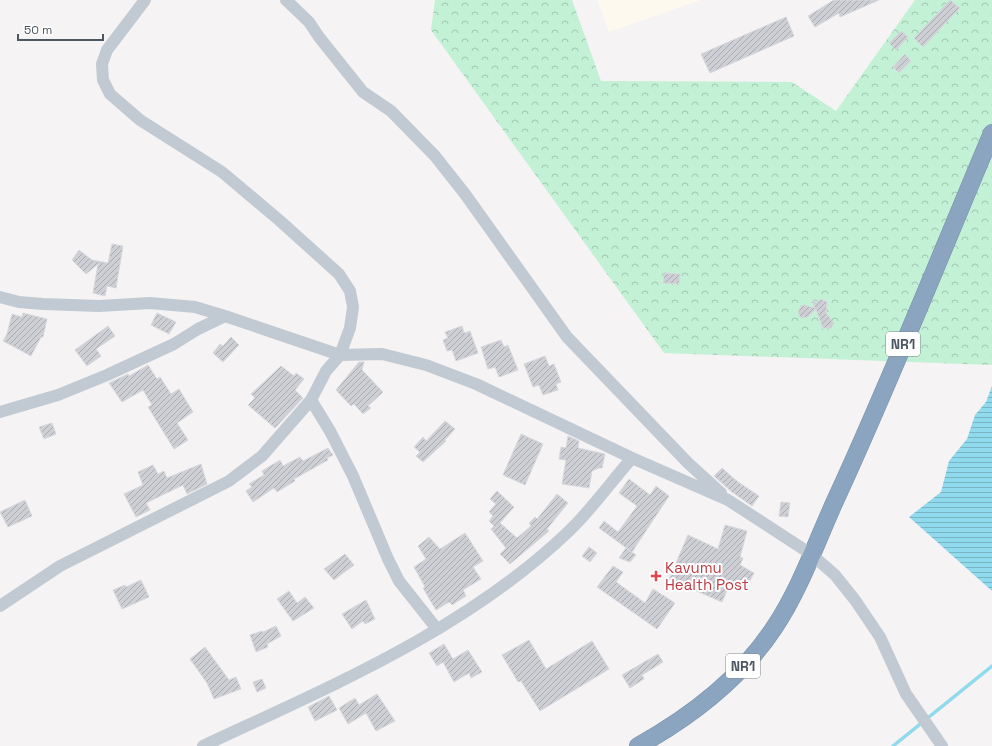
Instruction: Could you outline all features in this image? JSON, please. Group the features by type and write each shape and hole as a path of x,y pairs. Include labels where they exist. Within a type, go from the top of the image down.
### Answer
{"highway":[{"name":"NR1","path":"638,746 661,734 724,687 774,629 797,590 811,554 864,439 992,133"}],"street":[{"path":"0,606 60,566 135,527 193,501 229,481 262,456 311,400 326,371 340,355 350,328 353,307 350,291 339,274 279,220 222,172 140,120 110,94 103,80 102,64 107,50 145,0"},
{"path":"286,0 310,22 319,37 363,92 391,111 435,156 470,200 567,337 688,463 728,500"},
{"path":"0,297 19,302 64,305 99,306 150,303 173,304 226,316 340,355 382,354 426,364 452,373 632,458 728,500 811,554 835,575 855,600 880,637 906,694 942,746"},
{"path":"0,412 58,395 107,375 174,344 198,329 226,316"},
{"path":"311,400 330,431 353,476 388,559 399,581 437,629"},
{"path":"203,746 387,660 437,629 502,585 568,532 588,512 632,458"}],"shaded area":[{"path":"597,0 701,0 609,32"}],"green space":[{"path":"435,0 572,0 601,81 792,82 836,111 915,0 992,0 992,365 664,353 431,30"}],"water":[{"path":"992,386 992,591 909,517 941,492 949,461 967,439 975,415 986,402"}],"building":[{"path":"834,0 879,0 840,17 839,13 815,27 808,16"},
{"path":"950,0 960,8 923,47 914,38"},
{"path":"786,17 794,36 710,73 701,54"},
{"path":"901,31 908,37 896,50 889,43"},
{"path":"905,54 911,61 899,73 893,67"},
{"path":"112,244 123,246 116,288 107,286 105,296 93,293 98,264 86,274 72,260 79,250 92,260 108,263"},
{"path":"664,273 680,274 679,284 663,283"},
{"path":"812,299 816,303 821,299 827,302 826,313 834,323 831,328 823,329 816,309 808,317 801,318 799,315 798,312 801,306 804,305 815,308"},
{"path":"23,313 47,319 43,337 41,337 31,356 3,341 7,334 12,314 22,317"},
{"path":"157,313 176,322 169,334 151,325"},
{"path":"108,326 115,336 96,349 101,356 87,366 75,350"},
{"path":"462,326 464,333 470,331 478,353 456,361 452,350 447,351 443,340 448,338 445,332"},
{"path":"231,337 239,345 223,362 213,353 220,344 223,346"},
{"path":"501,340 504,347 508,345 518,370 499,377 495,367 488,369 481,347"},
{"path":"545,356 549,366 554,364 561,382 556,384 558,390 543,395 539,385 533,387 524,364"},
{"path":"359,362 364,362 362,370 383,392 368,406 371,408 363,414 354,404 351,406 336,390"},
{"path":"148,365 157,379 160,377 171,394 179,389 193,412 177,423 188,440 174,449 148,407 152,405 143,390 122,402 109,383 128,374 129,376"},
{"path":"281,366 294,376 296,373 304,379 295,390 303,398 275,428 248,405 255,398 251,394"},
{"path":"445,421 455,429 445,440 446,441 423,462 416,456 420,452 414,447 423,437 426,441"},
{"path":"52,423 56,434 44,439 39,427"},
{"path":"521,434 543,444 525,485 503,475"},
{"path":"568,436 579,441 578,448 605,454 602,468 592,471 589,488 562,484 566,460 559,459 561,447 566,448"},
{"path":"328,448 333,455 327,458 328,460 294,479 295,481 277,492 274,488 253,502 246,491 252,487 249,484 264,475 262,471 280,460 283,466 300,457 303,461"},
{"path":"201,464 207,484 187,494 183,485 146,503 150,510 136,517 124,494 143,485 138,472 153,465 158,474 164,471 167,478"},
{"path":"722,468 738,482 759,496 752,506 732,492 714,476"},
{"path":"629,479 650,495 656,486 669,496 632,552 599,528 604,521 618,532 637,506 619,493"},
{"path":"497,491 514,507 500,523 517,538 531,526 529,523 535,517 537,519 557,494 568,503 547,529 549,531 510,564 500,554 506,548 491,529 494,526 489,521 493,516 489,512 496,504 490,499"},
{"path":"25,500 32,516 8,527 0,512"},
{"path":"781,502 790,503 788,517 779,516"},
{"path":"725,525 747,531 740,557 743,558 740,565 754,573 745,590 730,583 722,602 669,579 688,535 718,549"},
{"path":"465,533 483,561 473,567 481,579 463,590 466,596 452,605 449,602 436,610 423,588 425,587 414,567 426,559 418,546 429,537 440,549"},
{"path":"589,547 597,553 590,562 582,556"},
{"path":"626,548 636,555 630,562 619,558"},
{"path":"345,554 354,565 334,580 324,569"},
{"path":"613,566 623,572 616,582 645,603 653,589 675,603 657,629 597,587"},
{"path":"141,580 149,597 122,609 113,590 125,585 126,587"},
{"path":"289,591 297,603 305,597 314,608 293,621 277,599"},
{"path":"366,600 375,619 365,624 363,621 352,629 342,614"},
{"path":"276,626 281,636 267,644 268,647 256,652 250,635 263,632"},
{"path":"529,640 546,669 592,641 609,669 540,711 521,681 518,682 502,655"},
{"path":"444,644 453,659 468,650 482,672 471,678 469,673 454,682 443,662 437,666 429,653"},
{"path":"205,647 229,680 236,677 241,689 214,699 207,683 190,659"},
{"path":"658,654 663,662 642,675 644,679 630,688 622,675"},
{"path":"262,679 266,688 257,692 253,682"},
{"path":"377,694 395,721 376,731 366,713 348,724 339,708 355,698 359,705"},
{"path":"329,696 337,710 315,721 308,707"}],"waterway":[{"path":"893,746 992,666"}],"place":[{"name":"Kavumu Health Post","path":"656,576"}]}
